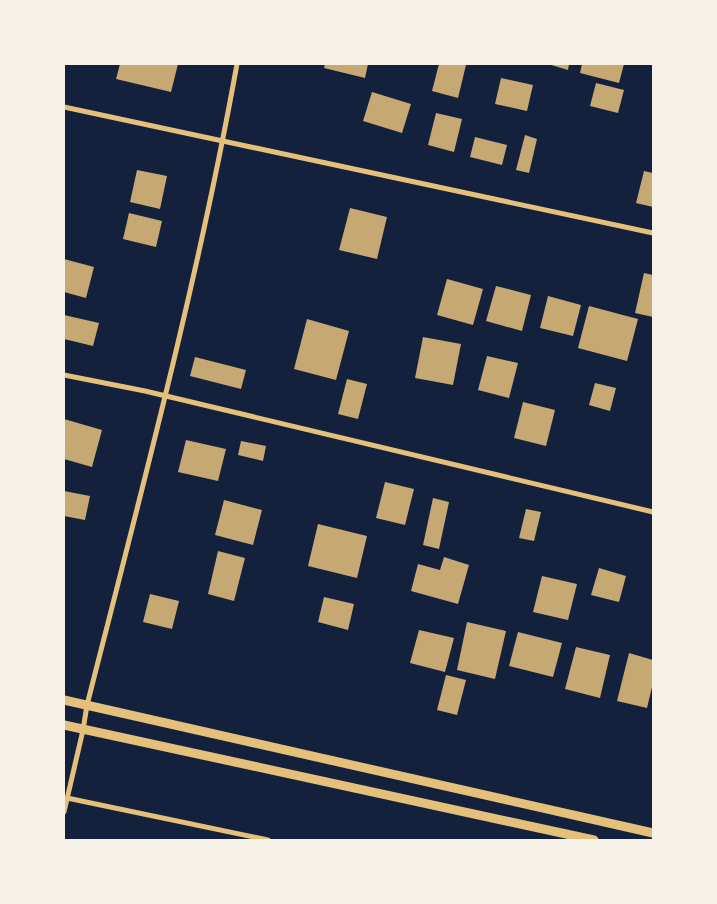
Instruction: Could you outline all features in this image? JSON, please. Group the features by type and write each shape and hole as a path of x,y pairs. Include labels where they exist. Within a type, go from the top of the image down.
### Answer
{"street":[{"path":"64,812 87,706 165,396 223,141 237,64"},
{"path":"64,107 653,234"},
{"path":"64,375 165,396 653,512"},
{"path":"64,700 653,833"},
{"path":"64,725 594,840"},
{"path":"67,798 268,840"}],"building":[{"path":"120,64 178,64 171,92 116,79"},
{"path":"325,64 368,64 365,78 324,68"},
{"path":"439,64 466,65 458,98 432,91"},
{"path":"548,64 569,64 568,70"},
{"path":"582,64 624,64 619,83 580,73"},
{"path":"501,78 533,85 527,111 495,104"},
{"path":"596,83 624,90 618,113 590,106"},
{"path":"372,92 411,104 402,133 363,121"},
{"path":"436,113 462,119 454,152 428,145"},
{"path":"525,135 537,139 529,173 516,170"},
{"path":"475,137 507,145 502,165 470,157"},
{"path":"137,170 167,176 160,209 130,202"},
{"path":"644,171 653,173 653,207 636,203"},
{"path":"350,208 387,217 377,259 339,250"},
{"path":"129,213 162,221 156,247 123,239"},
{"path":"64,259 94,267 86,298 64,292"},
{"path":"644,273 653,275 653,317 635,313"},
{"path":"447,279 483,289 473,325 437,315"},
{"path":"496,286 531,295 522,331 486,321"},
{"path":"548,296 581,305 573,336 540,328"},
{"path":"589,306 638,319 627,361 578,348"},
{"path":"64,315 99,323 93,346 64,339"},
{"path":"307,319 349,331 336,380 294,369"},
{"path":"423,337 461,344 453,385 415,378"},
{"path":"487,356 518,363 509,398 478,390"},
{"path":"195,357 246,370 241,389 190,376"},
{"path":"347,379 367,384 358,419 338,414"},
{"path":"595,383 616,388 610,411 589,405"},
{"path":"523,402 555,410 546,446 514,438"},
{"path":"64,419 102,430 92,467 64,459"},
{"path":"186,440 226,449 218,481 178,472"},
{"path":"241,441 266,446 263,461 238,455"},
{"path":"385,482 414,489 405,525 376,518"},
{"path":"64,491 90,496 85,520 64,516"},
{"path":"433,498 449,502 439,549 423,545"},
{"path":"224,500 262,510 253,545 215,535"},
{"path":"526,509 541,512 534,541 519,538"},
{"path":"318,524 367,536 357,578 308,566"},
{"path":"218,551 245,558 234,601 208,594"},
{"path":"444,557 469,565 458,604 411,591 418,564 440,570"},
{"path":"599,568 626,576 619,602 591,595"},
{"path":"542,576 577,584 568,620 533,612"},
{"path":"150,594 179,601 172,629 143,622"},
{"path":"324,597 354,604 348,630 318,622"},
{"path":"467,622 506,631 495,679 457,670"},
{"path":"419,630 454,638 445,672 410,663"},
{"path":"518,632 562,643 553,677 509,666"},
{"path":"576,647 610,655 600,698 565,689"},
{"path":"629,653 653,660 653,683 647,708 617,701"},
{"path":"446,675 466,680 457,715 437,710"}]}
